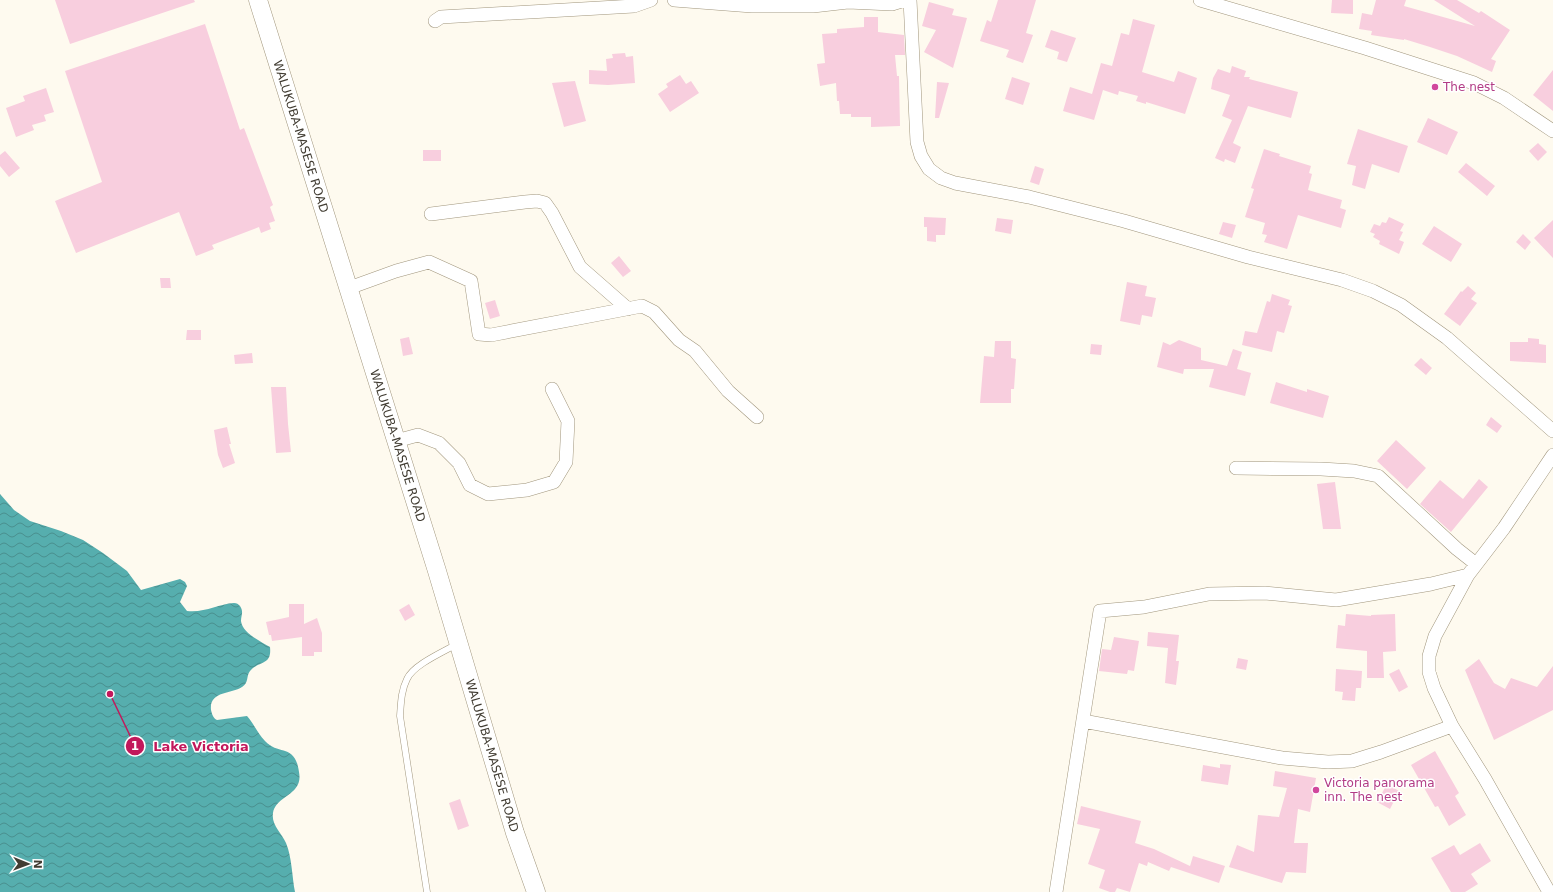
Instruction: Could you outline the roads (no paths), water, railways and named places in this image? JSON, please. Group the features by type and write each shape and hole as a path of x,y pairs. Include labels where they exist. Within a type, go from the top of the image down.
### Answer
{"street":[{"name":"WALUKUBA-MASESE ROAD","path":"258,0 459,643 515,833 536,892"},
{"path":"435,22 440,17 634,6 651,0"},
{"path":"674,0 752,6 813,6 848,2 892,4 905,0"},
{"path":"910,0 917,142 921,156 929,169 941,178 955,183 1029,197 1124,221 1248,256 1342,280 1373,291 1401,305 1447,338 1553,431"},
{"path":"1200,0 1365,48 1474,84 1504,98 1553,131"},
{"path":"431,214 525,202 537,201 545,203 552,213 580,267 628,309"},
{"path":"349,288 396,271 429,262 471,281 479,334 491,335 642,306 654,312 679,340 696,351 728,391 757,417"},
{"path":"396,441 418,435 439,443 458,463 470,485 488,494 527,490 554,482 566,462 568,421 552,388"},
{"path":"1549,892 1485,779 1452,726 1434,688 1429,672 1428,656 1435,636 1468,575 1504,528 1553,455"},
{"path":"1236,468 1321,469 1354,471 1378,476 1457,550 1476,564"},
{"path":"1056,892 1100,611 1144,607 1209,594 1265,593 1336,600 1431,584 1468,575"},
{"path":"1083,721 1282,758 1328,762 1352,761 1452,726"}],"lane":[{"path":"427,892 400,716 401,695 407,677 419,666 459,643"}],"water":[{"path":"0,494 14,510 30,521 83,540 103,553 127,571 141,590 180,579 185,582 187,586 180,602 187,611 206,610 234,603 240,606 242,612 242,625 253,637 270,647 269,657 267,660 257,665 250,671 247,681 242,687 217,696 213,699 211,710 212,714 217,720 247,716 265,741 276,748 290,753 297,763 300,776 298,785 276,805 273,813 275,825 284,839 288,849 295,892 0,892"}],"place":[{"name":"The nest","path":"1435,87"},
{"name":"Lake Victoria","path":"110,694"},
{"name":"Victoria panorama inn. The nest","path":"1316,790"}]}
